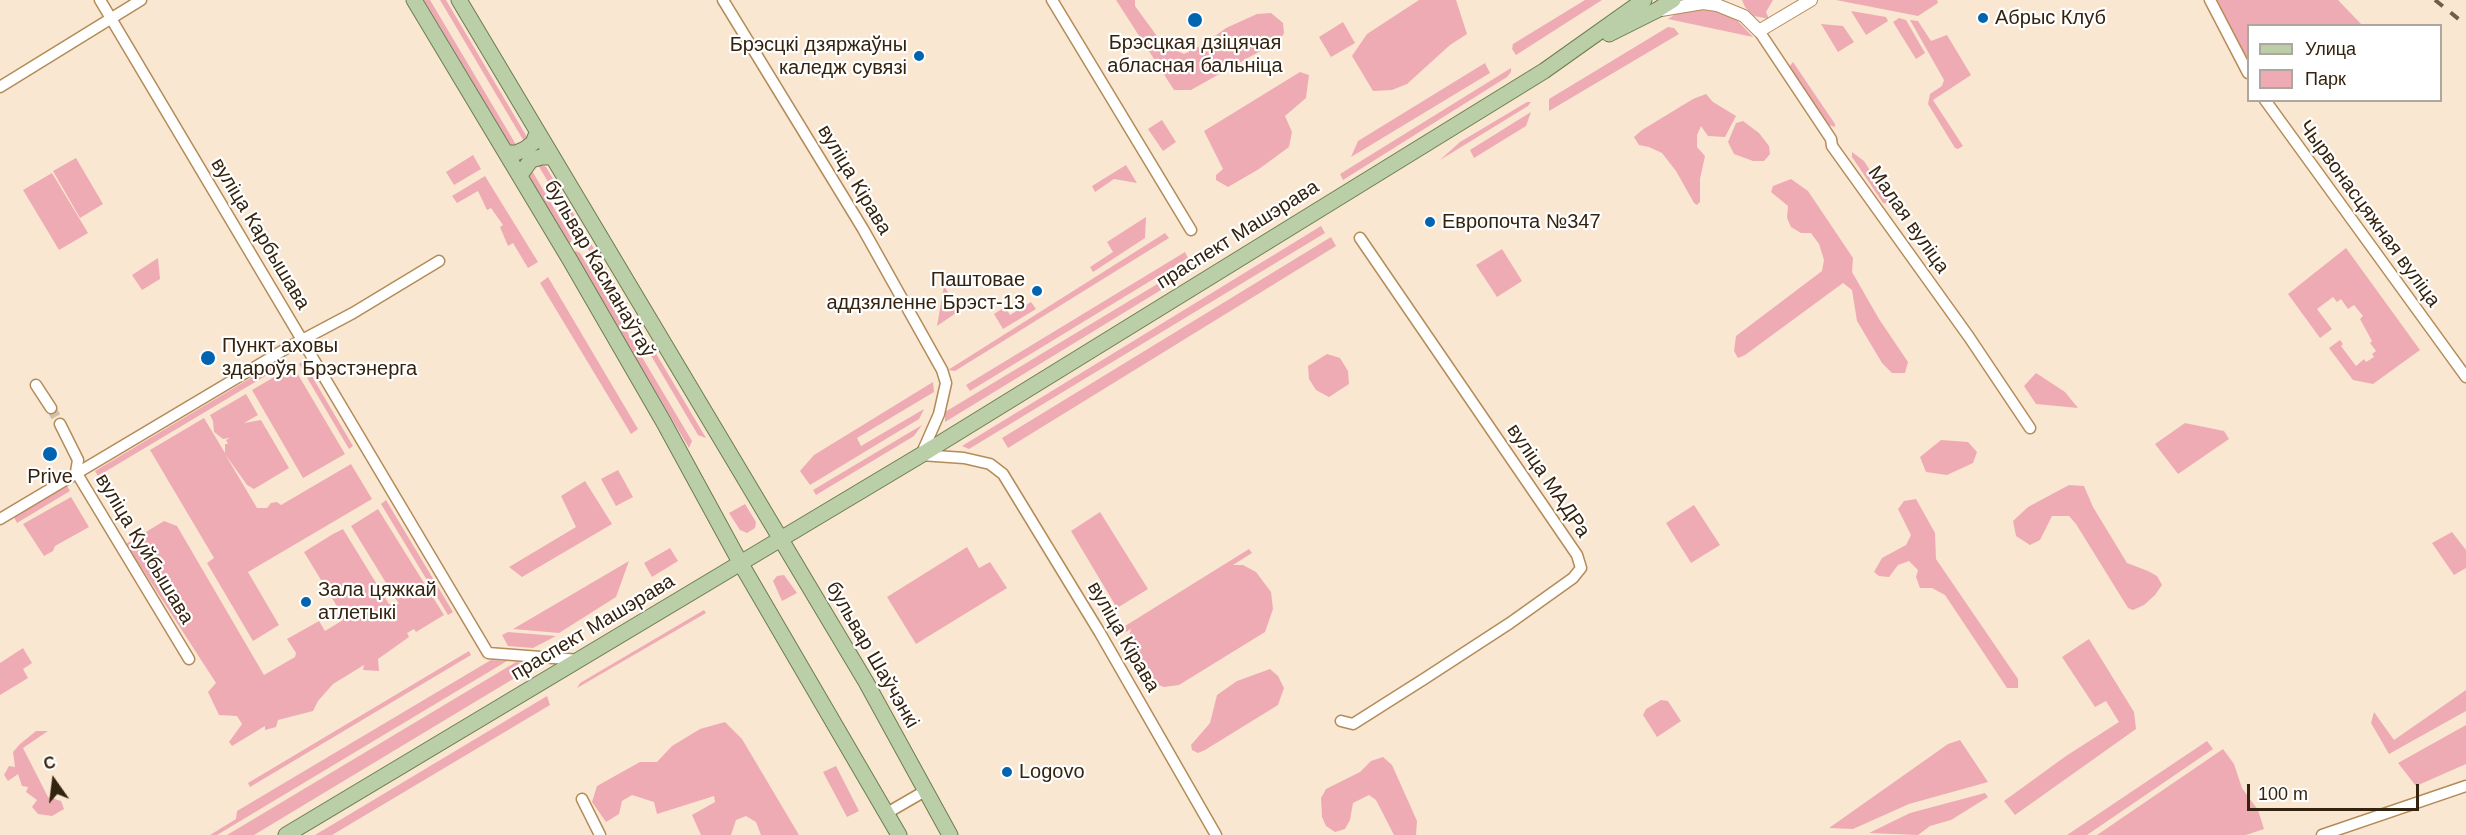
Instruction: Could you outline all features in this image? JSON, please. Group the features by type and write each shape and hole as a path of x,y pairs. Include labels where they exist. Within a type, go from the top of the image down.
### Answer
{"main road":[{"name":"бульвар Касманаўтаў","path":"414,0 663,421 741,564"},
{"name":"бульвар Касманаўтаў","path":"459,0 781,540"},
{"name":"праспект Машэрава","path":"286,835 921,455 1576,50 1644,0"},
{"name":"праспект Машэрава","path":"1576,50 1673,0"},
{"path":"506,153 516,153 525,149 533,143 537,133"},
{"path":"520,176 531,160 541,156 551,157"},
{"name":"бульвар Шаўчэнкі","path":"781,540 866,682 950,835"},
{"path":"741,564 899,835"}],"street":[{"name":"вуліца Карбышава","path":"100,0 488,653 581,660"},
{"path":"0,87 141,0"},
{"name":"вуліца Кірава","path":"723,0 862,229 942,370 946,383 939,414 921,455 964,458 990,464 1003,474 1100,633 1216,835"},
{"path":"1052,0 1191,230"},
{"path":"1736,0 1744,16 1759,32 1811,0"},
{"path":"2210,0 2247,71"},
{"path":"1657,10 1703,3 1727,8 1744,16"},
{"name":"Малая вуліца","path":"1759,32 1831,139 1833,146 1970,337 2031,428"},
{"name":"Чырвонасцяжная вуліца","path":"2266,102 2466,377"},
{"name":"вуліца МАДРа","path":"1341,721 1353,724 1424,679 1517,618 1573,578 1581,568 1577,555 1360,238"},
{"path":"0,519 76,472 439,261"},
{"path":"36,385 51,408"},
{"name":"вуліца Куйбышава","path":"60,424 78,460 76,472 189,659"},
{"path":"2322,835 2466,786"},
{"path":"887,813 925,791"},
{"path":"582,799 600,835"}],"green space":[{"path":"424,0 430,0 518,148 511,146"},
{"path":"440,0 446,0 527,137 525,143"},
{"path":"1116,0 1135,0 1135,6 1162,43 1184,54 1204,44 1226,28 1257,14 1271,13 1283,23 1284,33 1280,40 1191,90 1174,90"},
{"path":"1419,0 1456,0 1467,34 1450,45 1407,84 1392,90 1373,91 1352,56 1367,34"},
{"path":"1585,0 1602,0 1516,55 1512,49 1513,44"},
{"path":"1742,0 1773,0 1766,12 1769,19 1754,16"},
{"path":"1836,0 1937,0 1938,3 1918,16"},
{"path":"2216,0 2338,0 2361,24 2247,24 2247,58"},
{"path":"1709,8 1733,16 1753,37 1668,19 1677,13"},
{"path":"1851,11 1886,17 1888,21 1866,35"},
{"path":"1899,18 1906,20 1925,53 1916,59 1893,22"},
{"path":"1910,20 1918,21 1931,41 1947,35 1971,75 1933,100 1963,146 1958,149 1955,148 1928,104 1930,94 1942,86 1944,80"},
{"path":"1343,22 1355,43 1331,57 1319,37"},
{"path":"1821,24 1843,26 1854,42 1838,52"},
{"path":"1668,27 1674,28 1679,34 1549,111 1549,99"},
{"path":"1793,62 1835,127 1829,125 1789,67"},
{"path":"1485,63 1490,73 1351,157 1358,141"},
{"path":"1511,68 1507,77 1343,180 1340,174"},
{"path":"1300,72 1309,75 1306,98 1285,116 1292,132 1289,147 1259,169 1228,187 1216,180 1216,175 1223,169 1204,131"},
{"path":"1706,94 1713,102 1736,116 1725,137 1708,136 1701,126 1697,135 1697,147 1705,156 1700,179 1700,202 1697,205 1662,153 1639,145 1634,137 1693,99"},
{"path":"1527,102 1531,102 1440,160 1460,142"},
{"path":"1531,112 1526,126 1474,158 1470,150"},
{"path":"1162,120 1176,142 1163,151 1148,129"},
{"path":"1743,121 1759,133 1769,146 1770,154 1764,161 1753,161 1734,154 1728,142 1736,123"},
{"path":"1852,152 1864,161 1891,204 1883,203 1852,157"},
{"path":"473,155 481,169 454,185 446,172"},
{"path":"76,158 103,204 80,218 53,171"},
{"path":"538,165 546,167 586,235 579,234"},
{"path":"1126,165 1137,183 1114,179 1095,192 1092,186"},
{"path":"531,169 572,239 569,245 529,176"},
{"path":"52,173 88,233 59,250 23,190"},
{"path":"485,176 538,262 528,268 513,243 508,246 500,227 503,225 491,208 487,210 478,191 457,203 452,196"},
{"path":"1791,179 1808,191 1853,258 1852,272 1879,319 1908,362 1905,373 1892,373 1882,363 1857,321 1852,290 1843,283 1738,358 1734,351 1736,336 1822,271 1824,260 1819,244 1811,233 1801,233 1791,227 1787,218 1788,206 1771,192 1773,186"},
{"path":"1146,217 1145,238 1093,272 1090,267 1113,252 1107,242"},
{"path":"1321,226 1325,233 969,449 962,446"},
{"path":"1165,233 1169,238 955,371 948,370"},
{"path":"1331,237 1336,246 1008,448 1002,438"},
{"path":"590,242 706,438 698,435 588,249"},
{"path":"2346,248 2420,350 2373,384 2353,380 2329,348 2340,340 2343,344 2341,346 2356,366 2364,359 2366,362 2374,357 2372,354 2376,351 2360,319 2363,316 2354,305 2348,309 2341,299 2337,302 2333,297 2317,309 2332,329 2320,338 2288,294"},
{"path":"1502,249 1522,281 1497,297 1476,265"},
{"path":"1212,251 1197,268 945,422 945,412"},
{"path":"573,252 580,253 692,441 689,448"},
{"path":"1185,252 1188,258 970,391 966,385"},
{"path":"158,258 160,279 142,290 132,275"},
{"path":"548,277 638,429 631,434 540,283"},
{"path":"944,286 955,304 956,313 937,326"},
{"path":"1031,302 1036,309 1003,329 994,314 1005,307 1010,315"},
{"path":"1327,354 1340,358 1348,371 1349,384 1329,397 1316,390 1309,379 1308,366"},
{"path":"284,358 287,363 98,476 95,471"},
{"path":"303,361 353,446 349,449 299,364"},
{"path":"293,366 345,454 303,478 252,390"},
{"path":"2036,373 2065,392 2078,408 2036,404 2024,386"},
{"path":"933,382 934,392 857,438 861,446 924,409 919,419 810,485 800,471 814,455"},
{"path":"246,394 258,415 244,423 261,420 289,468 254,489 247,485 225,454 257,508 267,508 271,503 277,502 281,505 351,464 372,499 248,572 279,625 253,641 207,563 214,558 150,450 204,418 225,453 225,444 228,444 226,440 230,438 223,439 214,432 210,415"},
{"path":"2185,423 2224,431 2229,439 2178,474 2155,444"},
{"path":"922,425 914,436 816,495 813,490"},
{"path":"1941,440 1968,442 1977,452 1973,463 1947,475 1926,472 1920,457"},
{"path":"618,470 633,497 616,506 601,479"},
{"path":"585,481 612,524 522,577 509,567 576,527 561,496"},
{"path":"2069,485 2084,486 2093,507 2127,563 2157,576 2162,585 2144,605 2133,610 2128,608 2069,516 2052,516 2040,540 2030,545 2016,536 2013,521 2028,507"},
{"path":"67,486 70,491 17,523 14,517"},
{"path":"71,497 89,527 55,546 53,551 44,556 23,524"},
{"path":"1916,499 1935,533 1936,559 2018,679 2018,688 2007,688 1945,595 1932,588 1920,588 1916,577 1918,570 1909,561 1898,565 1889,577 1879,576 1874,572 1882,558 1906,545 1911,535 1898,509 1904,501"},
{"path":"386,500 453,612 448,615 381,504"},
{"path":"745,504 756,522 755,528 747,533 740,530 729,513"},
{"path":"1694,505 1720,545 1691,563 1666,523"},
{"path":"378,509 444,615 416,632 414,629 407,633 409,637 378,659 379,671 363,670 364,665 333,684 318,701 313,711 278,720 276,727 265,730 265,726 232,746 229,742 242,724 237,716 219,715 208,692 216,683 126,544 164,521 177,526 264,675 295,657 296,653 287,639 319,621 325,631 343,620 304,552 333,534 343,529 389,604 399,604 351,526"},
{"path":"1100,512 1148,589 1117,608 1071,531"},
{"path":"2452,532 2466,550 2466,568 2454,575 2432,543"},
{"path":"967,547 979,568 990,562 1007,588 916,644 887,597"},
{"path":"670,548 678,561 652,577 644,563"},
{"path":"1249,549 1252,553 1233,565 1243,565 1256,572 1271,592 1273,609 1265,632 1179,685 1164,687 1147,681 1136,670 1129,658 1127,644 1131,629 1119,636 1117,631"},
{"path":"629,561 616,597 559,633 513,629"},
{"path":"784,575 797,593 782,601 773,581 777,576"},
{"path":"704,610 706,613 577,688 580,683"},
{"path":"508,632 556,636 533,648 508,646 502,635"},
{"path":"2089,639 2134,712 2136,729 2015,815 2004,801 2066,756 2119,722 2106,701 2095,707 2062,657"},
{"path":"23,648 32,663 23,669 28,678 0,695 0,663"},
{"path":"469,651 471,655 250,787 248,783"},
{"path":"491,660 507,661 217,835 210,835 236,819 237,811"},
{"path":"516,662 531,664 533,667 254,835 227,835"},
{"path":"1270,669 1278,676 1284,688 1278,705 1205,750 1198,753 1192,750 1191,745 1210,723 1217,695 1237,681"},
{"path":"2466,690 2466,711 2389,754 2371,723 2374,712 2394,740"},
{"path":"547,696 550,705 332,835 315,835"},
{"path":"1661,700 1668,701 1681,721 1657,737 1643,715 1646,709"},
{"path":"725,722 742,739 799,835 761,835 756,822 746,816 736,820 731,835 701,835 692,815 715,802 714,796 657,814 654,802 632,795 622,801 619,814 606,822 592,802 597,786 640,762 657,762 672,746 700,729"},
{"path":"2466,725 2466,764 2416,786 2398,763"},
{"path":"36,731 48,731 23,748 48,797 61,801 64,809 52,816 38,814 32,807 37,800 26,792 28,787 22,786 18,774 8,781 4,775 9,766 15,767 13,752"},
{"path":"1960,740 1988,782 1909,804 1853,829 1829,828 1948,744"},
{"path":"2207,741 2213,749 2087,835 2067,835"},
{"path":"2223,749 2234,764 2242,788 2258,810 2264,829 2246,835 2097,835"},
{"path":"1383,757 1392,765 1417,821 1416,835 1394,835 1376,800 1369,795 1353,803 1350,820 1345,829 1335,832 1326,826 1322,817 1321,798 1326,789 1360,772 1371,761"},
{"path":"836,766 859,811 847,817 823,772"},
{"path":"1985,793 1988,797 1951,820 1930,826 1918,835 1869,833 1910,813"}],"tunnel":[{"path":"51,408 60,424"}],"railway":[{"path":"2435,0 2466,25"}],"place":[{"name":"Абрыс Клуб","path":"1983,18"},
{"name":"Брэсцкая дзіцячая абласная бальніца","path":"1195,20"},
{"name":"Брэсцкі дзяржаўны каледж сувязі","path":"919,56"},
{"name":"Европочта №347","path":"1430,222"},
{"name":"Паштовае аддзяленне Брэст-13","path":"1037,291"},
{"name":"Пункт аховы здароўя Брэстэнерга","path":"208,358"},
{"name":"Prive","path":"50,454"},
{"name":"Зала цяжкай атлетыкі","path":"306,602"},
{"name":"Logovo","path":"1007,772"}]}
